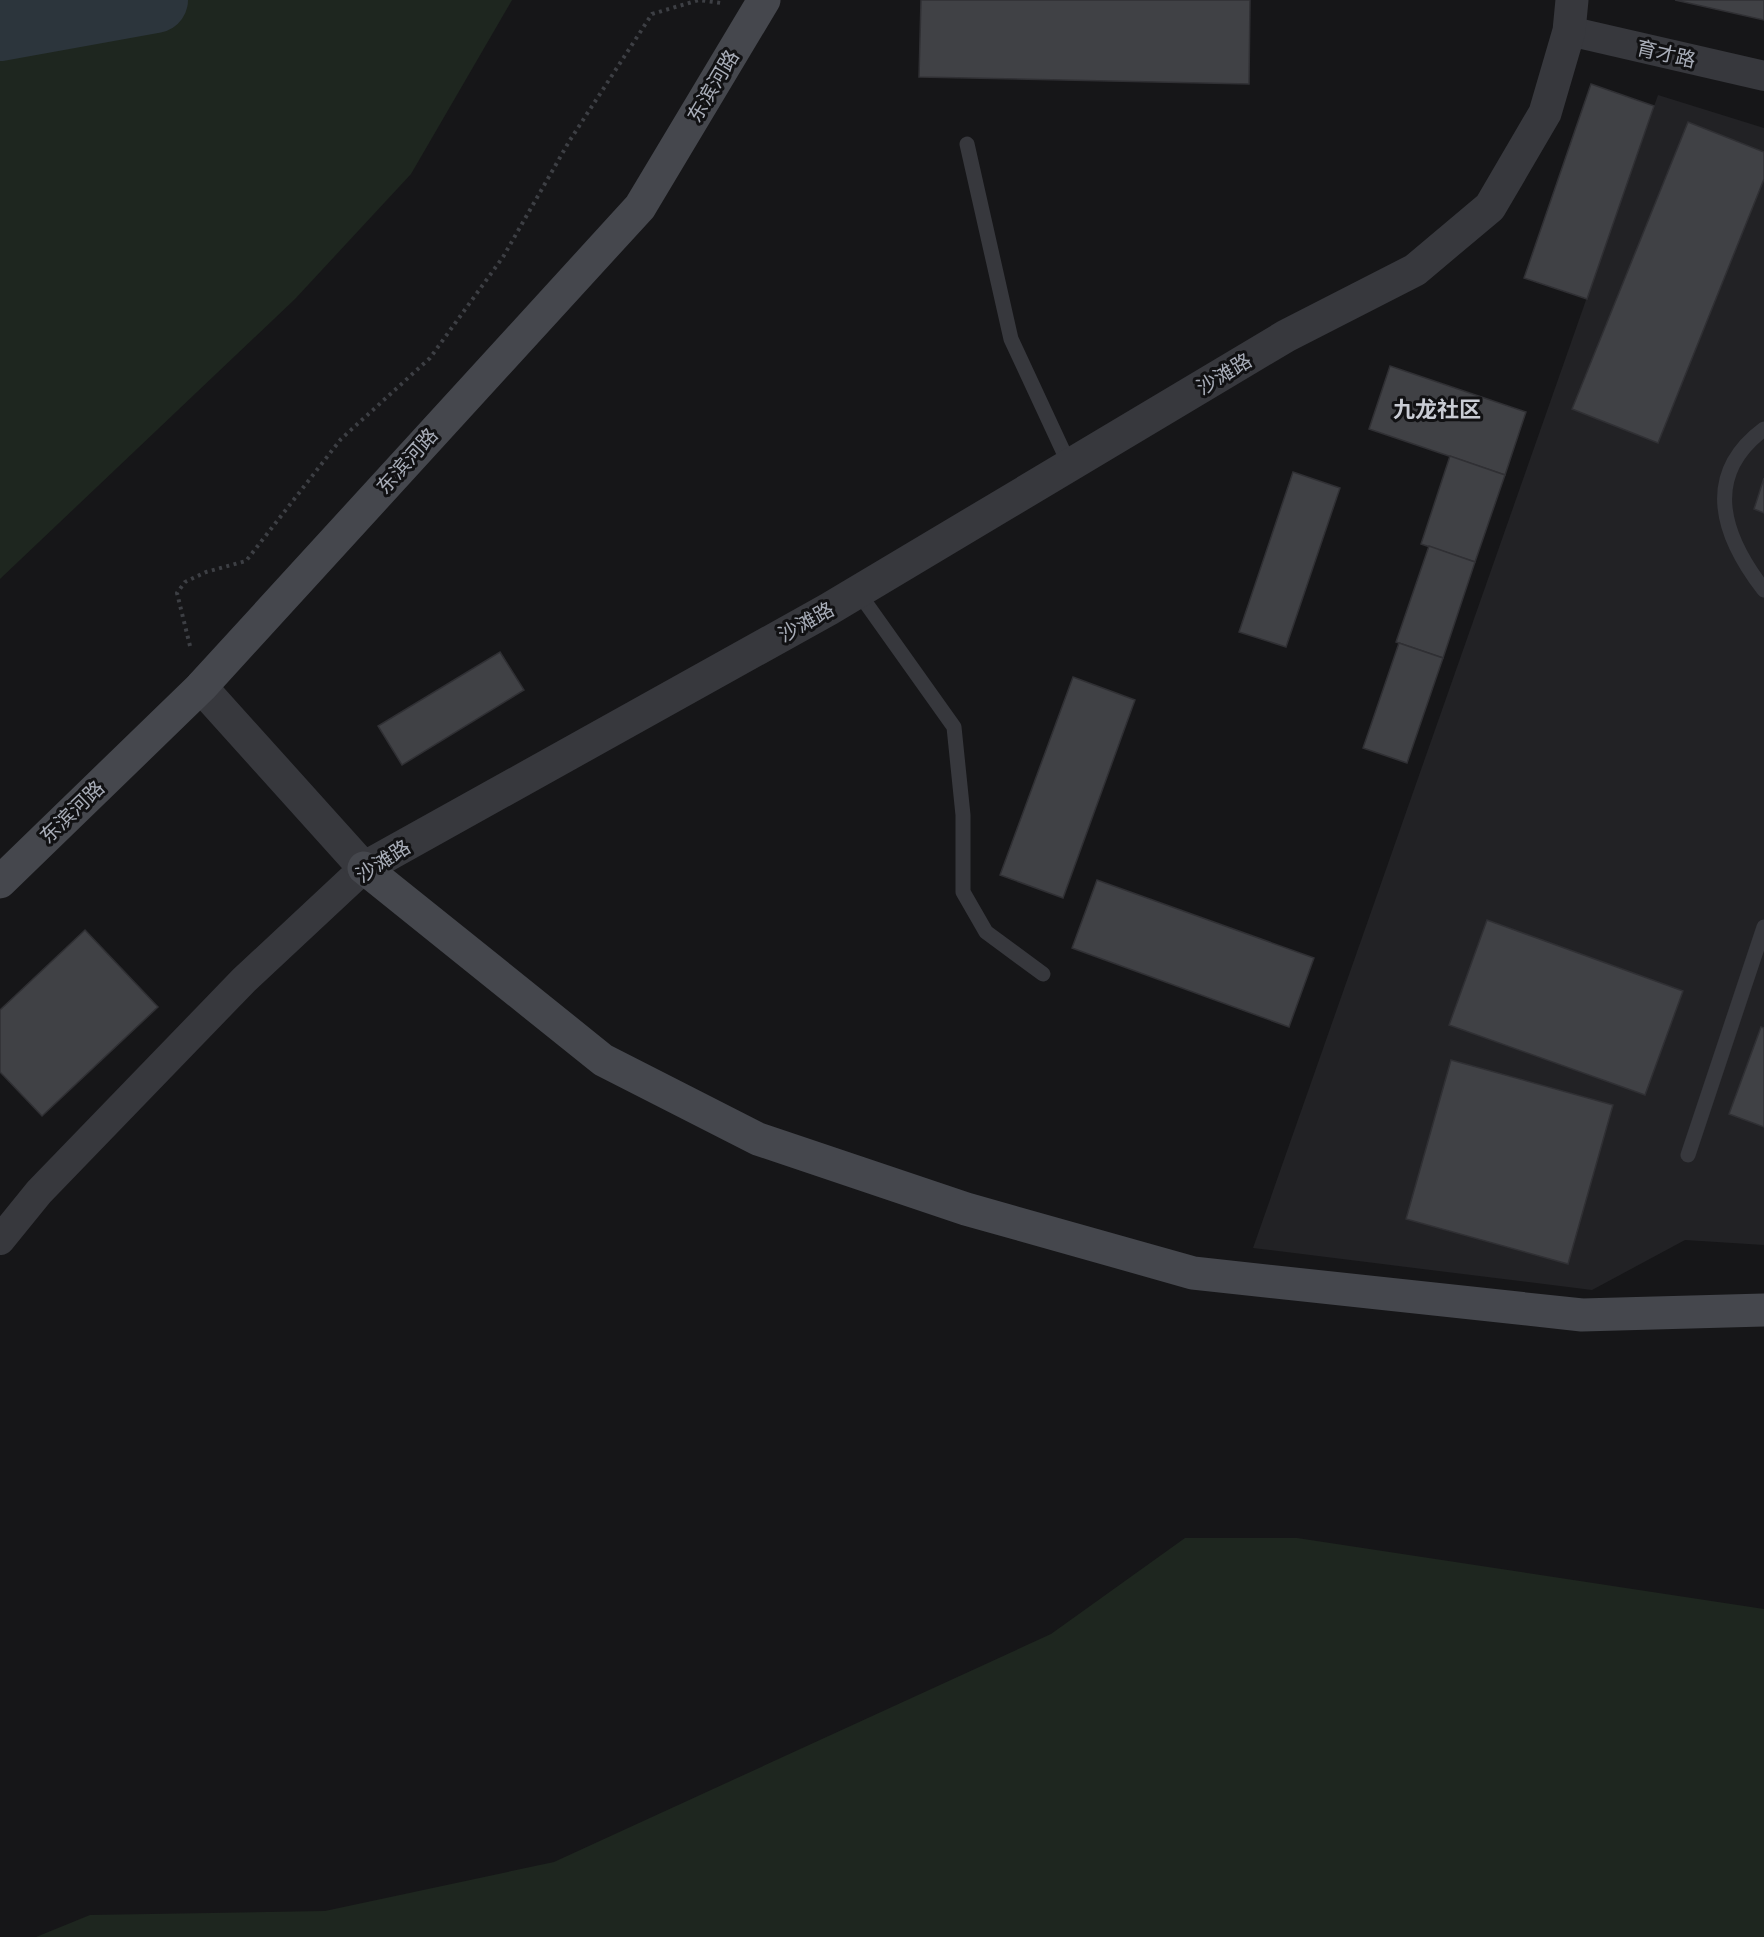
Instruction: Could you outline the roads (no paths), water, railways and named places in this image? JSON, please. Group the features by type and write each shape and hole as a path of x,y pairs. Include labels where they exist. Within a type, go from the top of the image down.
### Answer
{"main road":[{"name":"东滨河路","path":"0,882 201,687 640,207 762,3"},
{"path":"364,868 603,1060 758,1139 966,1209 1193,1273 1582,1315 1764,1310"}],"street":[{"name":"育才路","path":"1571,15 1764,76"},
{"name":"沙滩路","path":"0,1240 39,1192 244,980 364,868 858,592 1286,336 1415,270 1490,207 1545,113 1571,15"},
{"path":"201,687 364,868"}],"lane":[{"path":"967,144 1011,339 1070,466"},
{"path":"1764,429 1737,456 1729,473 1725,492 1725,510 1728,528 1735,545 1764,590"},
{"path":"858,592 954,727 963,815 963,892 986,932 1043,974"},
{"path":"1688,1155 1764,927"}],"waterway":[{"path":"0,28 155,0"}],"district":[{"name":"九龙社区","path":"1437,409"}]}
